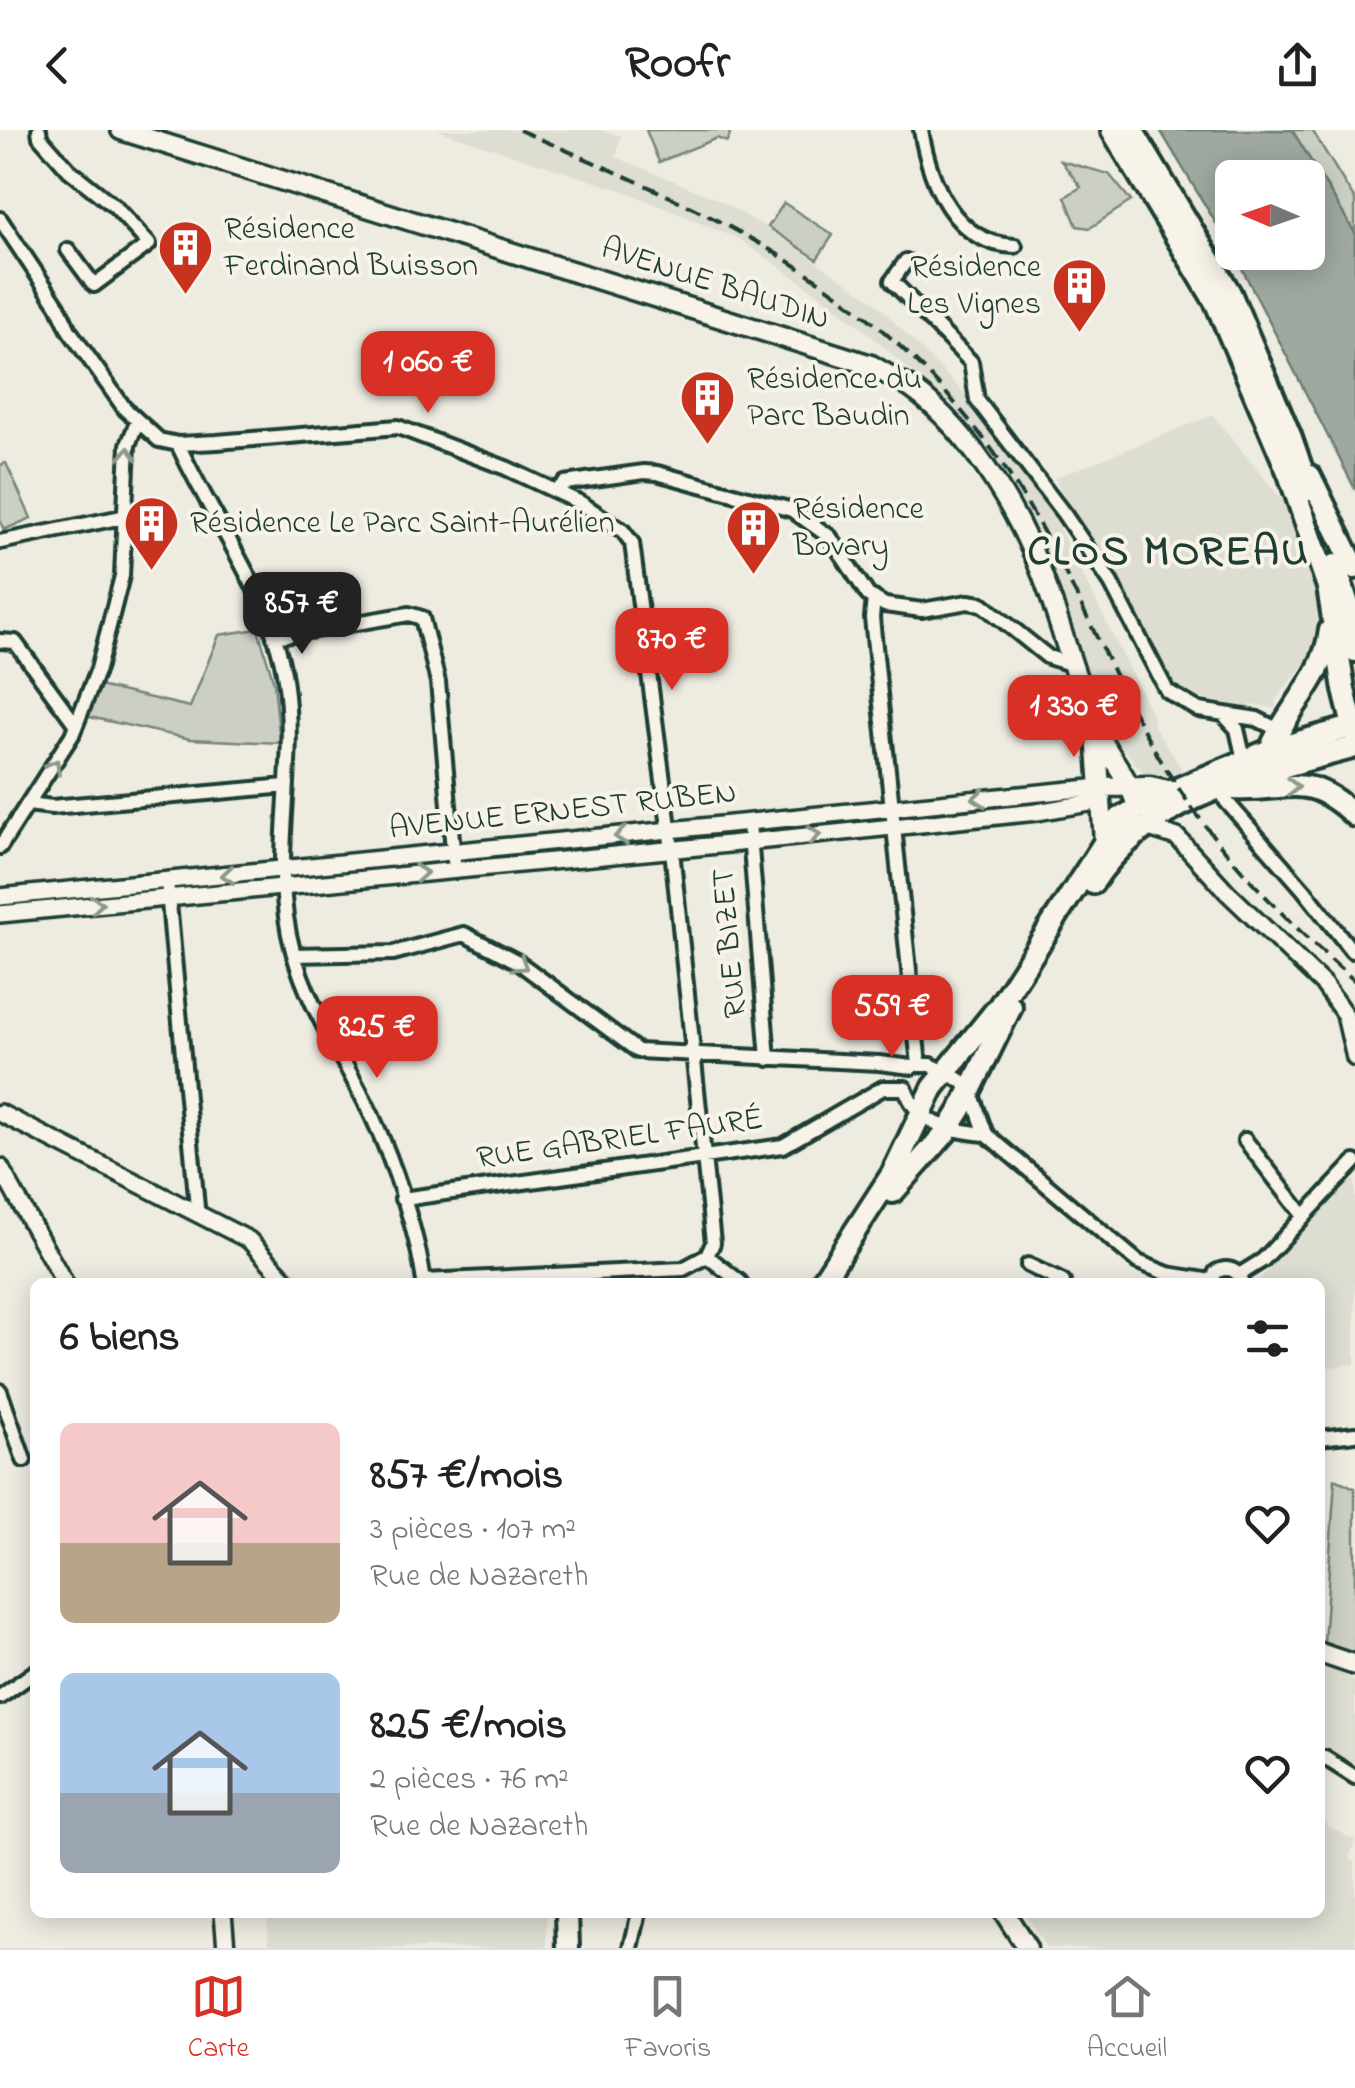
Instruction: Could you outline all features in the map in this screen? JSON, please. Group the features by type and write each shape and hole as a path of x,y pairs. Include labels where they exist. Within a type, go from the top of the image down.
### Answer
{"main road":[{"name":"AVENUE BAUDIN","path":"121,130 871,365 912,389 944,418 1021,525 1049,592 1096,729 1148,812"},
{"path":"825,1278 892,1174 934,1122 934,1088 960,1082 1000,1005 1106,851 1148,812 1257,760 1354,734 1320,560 1289,474 1216,303 1112,130"},
{"path":"1132,130 1230,294 1291,438 1355,568"},
{"path":"1291,438 1349,607 1355,651"},
{"path":"1101,794 1148,812 1221,789 1239,779 1280,730 1318,672 1328,641 1332,608"},
{"name":"AVENUE BAUDIN","path":"1096,729 1106,851"},
{"path":"1221,789 1301,785 1355,802"},
{"name":"AVENUE ERNEST RUBEN","path":"1101,794 1148,812"},
{"path":"1331,794 1355,816"},
{"path":"839,1278 1106,851"},
{"path":"1325,1655 1355,1665"},
{"path":"556,1918 556,1948"},
{"path":"567,1918 568,1948"},
{"path":"1008,1918 1027,1948"},
{"path":"1021,1918 1035,1948"}],"street":[{"path":"39,130 69,170 114,206 148,244 94,284 68,250"},
{"path":"922,130 942,198 955,218 964,229 986,240 1015,246"},
{"path":"0,219 58,306 68,330 137,422 158,440 178,444 398,427 506,468 581,503 623,531 632,543 672,850 712,1243 707,1256 683,1269 504,1278"},
{"path":"906,260 892,282 971,362 977,400 1111,583 1167,690 1192,707 1256,719 1280,730"},
{"path":"3,836 28,804 76,725 98,668 122,576 128,445 137,422"},
{"path":"178,444 274,637 288,700 284,917 307,994 372,1118 420,1249 424,1278"},
{"path":"556,491 564,483 644,472 792,510 830,537 868,595 885,605 911,610 968,602 982,604 1048,657 1074,666"},
{"path":"0,542 127,516"},
{"path":"874,598 872,618 915,1066 905,1088 934,1122 986,1134"},
{"path":"274,637 409,614 422,618 438,682 454,862"},
{"path":"0,641 15,642 76,725"},
{"path":"1223,714 1257,760"},
{"path":"28,804 52,806 286,786"},
{"path":"1221,789 1226,801 1352,951"},
{"name":"AVENUE ERNEST RUBEN","path":"454,862 669,831 891,808 1101,794"},
{"name":"AVENUE ERNEST RUBEN","path":"0,897 168,889 454,862 672,850 1037,812 1101,794"},
{"path":"1148,812 1177,837"},
{"path":"1148,812 1333,995 1347,1022 1355,1058"},
{"name":"RUE BIZET","path":"749,823 768,1059"},
{"path":"168,889 197,1207 194,1212"},
{"name":"AVENUE ERNEST RUBEN","path":"0,914 168,889"},
{"path":"294,956 393,953 464,934 518,962 638,1051 931,1065 960,1082 986,1134 1138,1262 1190,1278"},
{"name":"RUE GABRIEL FAURÉ","path":"402,1199 784,1146 883,1088 905,1088"},
{"path":"0,1113 249,1240 284,1278"},
{"path":"1245,1140 1303,1215"},
{"path":"1242,1278 1355,1162"},
{"path":"0,1167 62,1278"},
{"path":"707,1256 735,1278"},
{"path":"1028,1266 1054,1278"},
{"path":"1214,1278 1221,1270 1231,1269 1240,1278"},
{"path":"0,1392 24,1460"},
{"path":"1325,1437 1355,1434"},
{"path":"0,1696 30,1675"},
{"path":"1325,1758 1355,1778"},
{"path":"224,1918 226,1948"},
{"path":"631,1948 637,1918"}],"shaded area":[{"path":"437,130 601,130 621,136 616,157 717,199 873,300 973,402 1053,516 1152,714 1154,726 1183,771 1163,778 1147,777 1113,736 1101,713 1061,588 1019,500 957,412 862,328 739,239 626,192"},
{"path":"646,130 728,130 730,135 727,142 717,138 659,162"},
{"path":"1160,130 1292,130 1310,160 1215,160 1215,222"},
{"path":"1292,130 1312,130 1355,200 1355,233 1325,184 1325,160 1310,160"},
{"path":"1061,161 1109,174 1131,201 1090,228 1077,226 1065,197 1081,187"},
{"path":"1325,184 1355,233 1355,489 1243,270 1325,270"},
{"path":"784,203 833,235 817,259 768,227"},
{"path":"1213,415 1290,510 1318,587 1321,623 1309,658 1276,699 1275,709 1194,697 1176,687 1105,555 1082,522 1077,523 1055,478"},
{"path":"6,463 31,518 4,530 0,521 0,465"},
{"path":"258,629 274,683 280,743 190,739 85,716 99,686 190,707 219,635"},
{"path":"1355,1180 1355,1364 1325,1367 1325,1278 1261,1278"},
{"path":"1335,1479 1355,1488 1355,1654 1325,1643"},
{"path":"1325,1668 1355,1681 1355,1770 1325,1751"},
{"path":"1325,1821 1355,1840 1349,1858 1355,1863 1355,1948 1046,1948 1028,1918 1325,1918"},
{"path":"267,1918 547,1918 547,1948 269,1948"}],"railway":[{"path":"519,130 655,190 778,254 835,292 889,336 941,387 990,447 1036,519 1153,747 1195,812 1270,901 1355,981"}],"place":[{"name":"Résidence Ferdinand Buisson","path":"185,297"},
{"name":"Résidence Les Vignes","path":"1080,335"},
{"name":"Résidence du Parc Baudin","path":"708,447"},
{"name":"Résidence Le Parc Saint-Aurélien","path":"151,573"},
{"name":"Résidence Bovary","path":"754,577"}],"district":[{"name":"CLOS MOREAU","path":"1169,553"}]}
